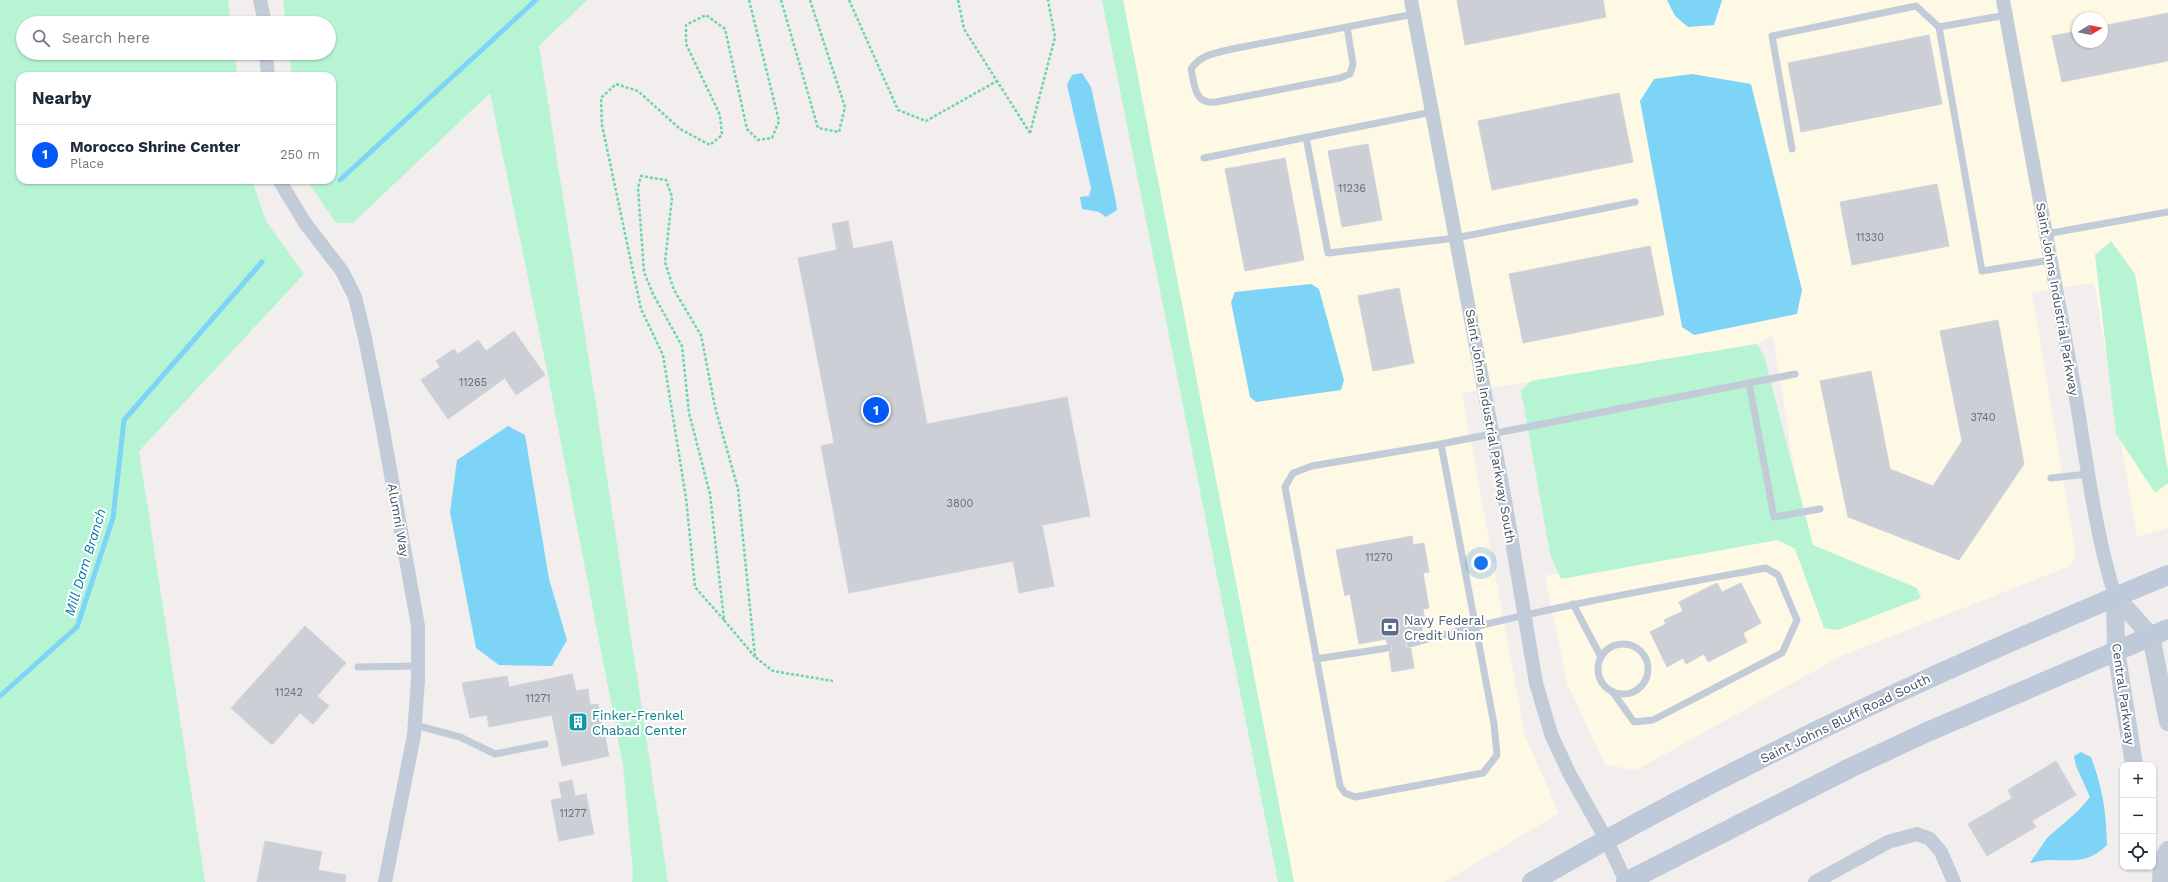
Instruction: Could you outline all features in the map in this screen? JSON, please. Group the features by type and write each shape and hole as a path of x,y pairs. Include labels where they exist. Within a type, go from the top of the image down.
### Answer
{"main road":[{"name":"Saint Johns Bluff Road South","path":"1532,882 1606,839 1720,779 1935,674 2115,596 2168,575"},
{"path":"1626,882 1850,768 1927,732 2116,650 2160,633"}],"street":[{"path":"260,0 263,16"},
{"name":"Saint Johns Industrial Parkway South","path":"1411,0 1493,434 1526,616 1536,683 1551,734 1570,775 1606,839 1626,882"},
{"name":"Saint Johns Industrial Parkway","path":"2003,0 2051,260 2095,517 2106,568 2115,596"},
{"path":"267,60 268,72"},
{"name":"Alumni Way","path":"281,184 305,223 342,271 355,298 365,338 381,419 416,618 418,666 415,725 385,882"},
{"path":"2115,596 2160,633 2168,722"},
{"name":"Central Parkway","path":"2115,596 2116,650 2134,762"},
{"path":"1815,882 1888,842 1917,834 1930,839 1942,852 1954,882"},
{"path":"2161,882 2163,854"}],"lane":[{"path":"1792,150 1772,36 1916,6 1939,28 1982,271 2051,260"},
{"path":"1347,27 1353,64 1350,74 1340,78 1216,102 1207,103 1200,99 1196,92 1191,69 1196,62 1205,55 1347,27 1414,14"},
{"path":"1939,28 2006,15"},
{"path":"1204,158 1432,112"},
{"path":"1306,137 1328,253 1456,238 1635,202"},
{"path":"2046,234 2168,212"},
{"path":"1441,444 1494,724 1497,755 1483,773 1355,797 1345,794 1340,786 1285,487 1293,473 1312,466 1441,444 1795,374"},
{"path":"1749,383 1774,517 1820,509"},
{"path":"2051,478 2088,474"},
{"path":"1410,644 1475,626 1526,616 1572,604 1766,568 1778,575 1798,620 1782,653 1653,720 1634,722 1612,691 1601,680 1598,672 1601,656 1613,646 1630,644 1640,651 1647,662 1648,670 1642,685 1628,693 1612,691"},
{"path":"1572,604 1601,656"},
{"path":"1316,659 1388,648"},
{"path":"358,667 418,666"},
{"path":"415,725 460,737 496,754 545,744"}],"path":[{"path":"749,0 779,121 772,138 758,140 747,129 725,29 706,15 686,25 686,44 720,114 722,135 710,145 680,129 638,91 616,84 601,98 602,125 641,309 663,354 686,498 695,588 755,657 773,671 833,681"},
{"path":"781,0 818,128 839,132 845,107 810,0"},
{"path":"849,0 898,110 926,121 997,80"},
{"path":"958,0 964,29 1030,133 1055,37 1048,0"},
{"path":"724,620 710,494 689,413 682,346 653,294 644,272 638,188 641,176 666,180 672,198 665,262 674,290 701,335 715,407 738,489 755,657"}],"shaded area":[{"path":"1123,0 2168,0 2168,528 2137,537 2094,283 2032,292 2076,555 2070,566 1841,656 1636,770 1605,765 1567,683 1545,576 1803,525 1773,335 1757,344 1462,393 1525,736 1559,813 1444,882 1294,882"}],"green space":[{"path":"0,0 228,0 230,16 16,16 16,60 236,60 237,72 16,72 16,184 253,184 266,221 304,274 139,451 205,882 0,882"},
{"path":"283,0 587,0 539,46 594,392 668,882 632,882 633,873 623,765 547,370 490,93 353,223 336,223 310,184 336,184 336,72 291,72 290,60 336,60 336,16 285,16"},
{"path":"1102,0 1123,0 1294,882 1278,882"},
{"path":"2111,241 2135,274 2168,471 2168,483 2155,493 2116,434 2095,255"},
{"path":"1757,344 1764,356 1813,545 1917,588 1921,598 1838,630 1824,628 1795,549 1778,540 1561,579 1550,554 1521,390 1531,381"}],"water":[{"path":"1667,0 1722,0 1714,25 1688,27 1675,16"},
{"path":"1082,73 1091,87 1116,202 1117,210 1106,217 1099,212 1082,209 1080,197 1089,196 1091,188 1067,85 1072,75"},
{"path":"1692,74 1751,84 1802,290 1797,314 1694,335 1682,327 1640,101 1654,79"},
{"path":"1311,284 1319,289 1344,380 1341,390 1256,402 1250,397 1231,302 1235,292"},
{"path":"508,426 525,435 549,579 567,640 552,666 499,665 476,648 450,512 457,460"},
{"path":"2081,752 2091,757 2101,790 2105,810 2107,845 2093,855 2080,860 2047,860 2030,863 2047,838 2079,810 2090,797 2076,766 2074,756"}],"building":[{"path":"1457,0 1603,0 1606,17 1465,45"},
{"path":"2168,13 2168,61 2062,82 2052,36 2072,32 2072,48 2108,48 2108,25"},
{"path":"1929,35 1942,104 1801,132 1788,63"},
{"path":"1619,93 1633,162 1492,190 1478,121"},
{"path":"1368,144 1382,220 1342,227 1328,151"},
{"path":"1285,158 1304,260 1245,271 1225,169"},
{"path":"1937,184 1949,246 1852,265 1840,202"},
{"path":"848,221 853,249 892,241 927,424 1067,397 1090,516 1042,525 1054,586 1019,593 1013,561 849,593 821,446 834,443 798,258 837,250 832,224"},
{"path":"1650,246 1664,315 1523,343 1509,274"},
{"path":"1399,288 1414,363 1373,371 1358,296"},
{"path":"1998,320 2024,464 1959,560 1848,517 1820,381 1871,371 1890,469 1933,486 1962,441 1940,331"},
{"path":"514,331 545,375 516,395 505,378 448,419 421,380 440,367 436,361 454,349 458,354 478,340 486,351"},
{"path":"1412,536 1413,545 1424,543 1429,572 1423,573 1429,608 1423,609 1426,627 1422,627 1423,632 1408,634 1409,639 1405,643 1406,647 1411,649 1414,668 1392,672 1389,653 1393,647 1387,643 1386,639 1359,644 1350,594 1345,596 1336,550"},
{"path":"1717,583 1722,592 1741,583 1761,623 1743,633 1747,642 1708,662 1704,654 1686,664 1683,658 1667,667 1650,632 1666,624 1664,620 1683,611 1679,602"},
{"path":"305,626 346,663 317,696 329,706 313,724 300,713 272,745 231,708"},
{"name":"Finker-Frenkel Chabad Center","path":"572,674 576,691 588,689 590,705 598,704 609,756 562,766 552,715 489,727 487,715 470,718 462,683 507,676 509,687"},
{"path":"2056,761 2076,795 2032,821 2036,827 1987,856 1968,824 2012,798 2008,790"},
{"path":"572,780 575,796 586,794 594,834 559,841 551,800 562,798 559,783"},
{"path":"265,841 322,852 318,870 346,875 345,882 257,882"}],"waterway":[{"path":"340,180 536,0"},
{"name":"Mill Dam Branch","path":"0,696 77,627 113,518 124,420 262,262"}],"place":[{"name":"Morocco Shrine Center","path":"876,410"},
{"name":"Navy Federal Credit Union","path":"1390,627"},
{"name":"Finker-Frenkel Chabad Center","path":"578,722"}]}
